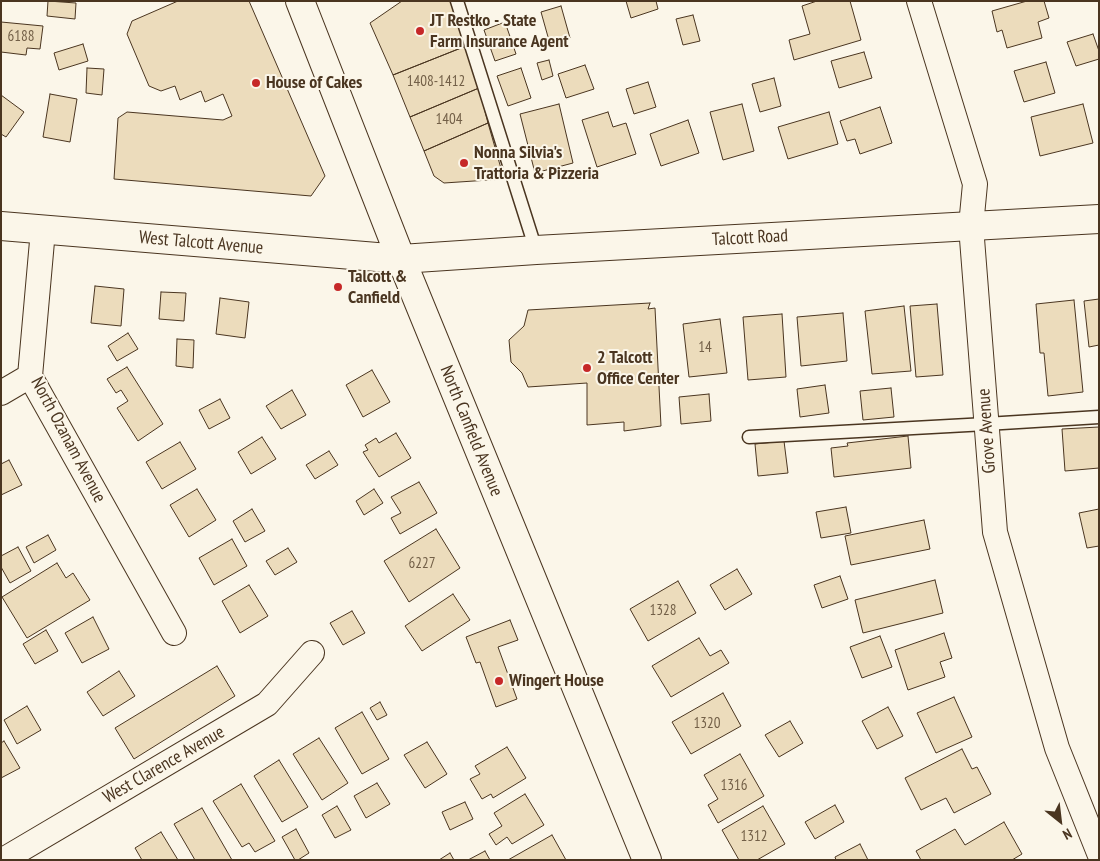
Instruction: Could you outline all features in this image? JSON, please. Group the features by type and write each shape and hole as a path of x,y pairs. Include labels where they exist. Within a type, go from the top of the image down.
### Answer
{"street":[{"name":"North Canfield Avenue","path":"300,1 401,259 647,860"},
{"name":"Grove Avenue","path":"919,1 975,184 970,226 995,532 1057,748 1099,853"},
{"name":"Talcott Road","path":"401,259 1099,218"},
{"name":"West Talcott Avenue","path":"1,226 401,259"},
{"name":"North Ozanam Avenue","path":"43,230 30,376 174,633"},
{"path":"1,393 30,376"},
{"name":"West Clarence Avenue","path":"3,860 267,704 312,653"}],"lane":[{"path":"457,1 536,250"},
{"path":"749,437 1099,417"}],"building":[{"path":"48,1 76,3 75,19 47,16"},
{"path":"178,1 249,1 325,176 311,196 114,179 118,118 127,112 223,120 232,116 223,94 205,102 201,91 180,100 175,86 161,91 149,86 127,34 132,21"},
{"path":"402,1 453,1 466,46 393,75 370,23"},
{"path":"626,1 656,1 658,9 631,18"},
{"path":"817,1 850,1 861,40 794,60 789,40 810,34 802,6"},
{"path":"1027,1 1044,1 1049,18 1038,22 1042,38 1007,48 1002,30 997,32 992,11"},
{"path":"561,6 570,38 550,44 541,12"},
{"path":"693,15 700,41 683,45 676,19"},
{"path":"1,22 43,26 40,49 27,48 26,55 1,52"},
{"path":"505,22 516,54 495,61 484,30"},
{"path":"1093,34 1099,51 1099,59 1076,66 1067,42"},
{"path":"83,44 88,61 59,70 54,53"},
{"path":"466,46 479,88 410,117 393,75"},
{"path":"864,52 872,78 839,88 831,61"},
{"path":"549,60 553,76 542,80 537,63"},
{"path":"1046,62 1055,93 1024,102 1014,71"},
{"path":"585,65 594,89 566,98 558,74"},
{"path":"87,68 104,69 102,95 86,93"},
{"path":"521,68 531,98 508,106 497,76"},
{"path":"774,78 781,106 760,112 752,84"},
{"path":"648,82 656,107 634,114 626,89"},
{"path":"479,88 488,123 424,151 410,117"},
{"path":"50,94 77,99 70,142 43,137"},
{"path":"1,95 24,112 6,137 1,134"},
{"path":"559,104 573,163 535,173 520,114"},
{"path":"742,104 754,151 723,160 710,112"},
{"path":"1083,104 1093,143 1040,156 1031,117"},
{"path":"880,107 892,143 860,154 855,139 847,141 840,121"},
{"path":"608,112 613,127 626,123 636,154 597,167 582,120"},
{"path":"829,112 838,144 788,159 778,127"},
{"path":"688,120 699,153 661,166 650,134"},
{"name":"Nonna Silvia's Trattoria & Pizzeria","path":"488,123 504,179 444,183 434,176 424,151"},
{"path":"95,286 124,289 121,326 91,323"},
{"path":"161,292 186,293 184,321 159,319"},
{"path":"220,298 249,302 245,338 216,334"},
{"path":"1099,299 1099,345 1089,347 1084,301"},
{"path":"1074,300 1083,392 1048,396 1044,353 1040,353 1036,304"},
{"name":"2 Talcott Office Center","path":"650,303 648,309 655,308 661,426 624,431 624,422 587,425 587,383 528,387 522,373 511,362 509,340 524,326 528,310"},
{"path":"937,304 943,375 916,377 910,306"},
{"path":"904,306 911,371 872,374 865,311"},
{"path":"843,313 847,361 801,366 797,317"},
{"path":"782,314 786,377 748,380 743,317"},
{"path":"720,319 727,373 689,377 683,324"},
{"path":"128,333 138,349 117,361 108,346"},
{"path":"177,339 194,340 193,368 176,366"},
{"path":"127,367 163,424 138,441 117,408 128,401 121,390 116,393 107,379"},
{"path":"372,370 390,402 363,417 346,385"},
{"path":"825,385 829,413 800,417 797,389"},
{"path":"891,388 894,417 863,420 860,391"},
{"path":"292,390 306,415 281,429 266,406"},
{"path":"709,394 711,421 681,424 679,397"},
{"path":"220,399 230,418 209,429 199,410"},
{"path":"1099,427 1099,468 1065,471 1062,429"},
{"path":"396,433 411,458 379,477 363,452 368,450 365,445 376,438 379,443"},
{"path":"908,436 911,468 834,477 831,448 848,446 847,443"},
{"path":"262,437 276,459 251,474 238,452"},
{"path":"784,441 788,473 758,476 755,444"},
{"path":"180,442 196,469 162,489 146,462"},
{"path":"329,451 338,465 315,479 306,465"},
{"path":"9,460 22,485 1,495 1,464"},
{"path":"419,482 437,513 400,534 391,518 401,513 391,497"},
{"path":"197,489 216,520 189,537 170,505"},
{"path":"374,489 383,503 364,515 356,501"},
{"path":"846,507 851,533 821,538 816,512"},
{"path":"252,509 265,531 245,542 233,521"},
{"path":"1099,509 1099,546 1087,548 1079,513"},
{"path":"924,520 930,549 851,565 845,536"},
{"path":"436,529 460,568 409,602 384,561"},
{"path":"48,535 56,550 34,563 26,547"},
{"path":"232,539 247,566 214,585 199,558"},
{"path":"18,547 31,571 10,583 1,567 1,556"},
{"path":"288,548 297,562 275,575 266,561"},
{"path":"57,563 66,578 73,573 90,600 27,638 2,597"},
{"path":"737,569 752,594 725,610 710,585"},
{"path":"840,576 848,599 822,608 814,585"},
{"path":"935,580 943,613 863,633 855,600"},
{"path":"678,581 696,613 648,641 630,609"},
{"path":"249,585 268,616 240,633 222,601"},
{"path":"453,594 470,620 422,651 405,626"},
{"path":"352,611 365,633 343,645 330,623"},
{"path":"93,617 109,649 82,663 65,633"},
{"name":"Wingert House","path":"510,620 518,640 498,647 517,699 496,707 480,662 476,663 466,637"},
{"path":"46,630 58,651 35,664 23,644"},
{"path":"944,633 952,658 940,662 945,677 908,690 895,650"},
{"path":"880,636 892,667 862,678 850,647"},
{"path":"699,638 710,656 721,650 729,663 671,697 652,666"},
{"path":"217,666 235,696 134,759 115,728"},
{"path":"119,671 135,696 103,716 87,692"},
{"path":"723,693 741,726 691,754 672,722"},
{"path":"954,697 972,737 936,753 917,713"},
{"path":"380,702 387,715 377,720 370,708"},
{"path":"27,706 41,730 17,744 4,720"},
{"path":"888,707 903,736 877,749 862,721"},
{"path":"362,712 389,759 362,774 335,728"},
{"path":"790,721 803,743 779,757 765,735"},
{"path":"319,738 348,783 322,800 293,754"},
{"path":"4,741 20,768 1,778 1,743"},
{"path":"427,742 447,774 425,788 404,755"},
{"path":"507,747 526,778 493,798 491,794 482,799 470,779 480,774 475,766"},
{"path":"962,749 972,769 977,767 991,794 954,813 946,798 921,810 905,778"},
{"path":"740,754 764,796 718,823 708,805 718,799 704,775"},
{"path":"279,760 308,807 282,822 254,776"},
{"path":"377,783 390,804 366,818 354,796"},
{"path":"241,784 275,841 255,852 249,843 242,847 213,801"},
{"path":"525,794 544,825 512,844 507,837 496,845 489,834 502,826 494,813"},
{"path":"465,802 473,819 450,830 442,812"},
{"path":"835,805 844,822 815,839 805,822"},
{"path":"337,806 351,830 335,838 322,815"},
{"path":"763,806 785,844 757,860 739,860 722,830"},
{"path":"202,808 232,860 195,860 174,824"},
{"path":"1004,822 1022,854 1012,860 921,860 916,851 955,829 965,845"},
{"path":"296,829 309,853 298,860 295,860 282,837"},
{"path":"161,832 178,860 142,860 135,848"},
{"path":"552,835 566,860 508,860"},
{"path":"860,844 868,860 836,860 835,857"},
{"path":"485,851 490,860 468,860"},
{"path":"450,853 454,860 439,860"}],"place":[{"name":"JT Restko - State Farm Insurance Agent","path":"420,31"},
{"name":"House of Cakes","path":"256,83"},
{"name":"Nonna Silvia's Trattoria & Pizzeria","path":"464,163"},
{"name":"Talcott & Canfield","path":"338,287"},
{"name":"2 Talcott Office Center","path":"587,368"},
{"name":"Wingert House","path":"499,681"}]}
